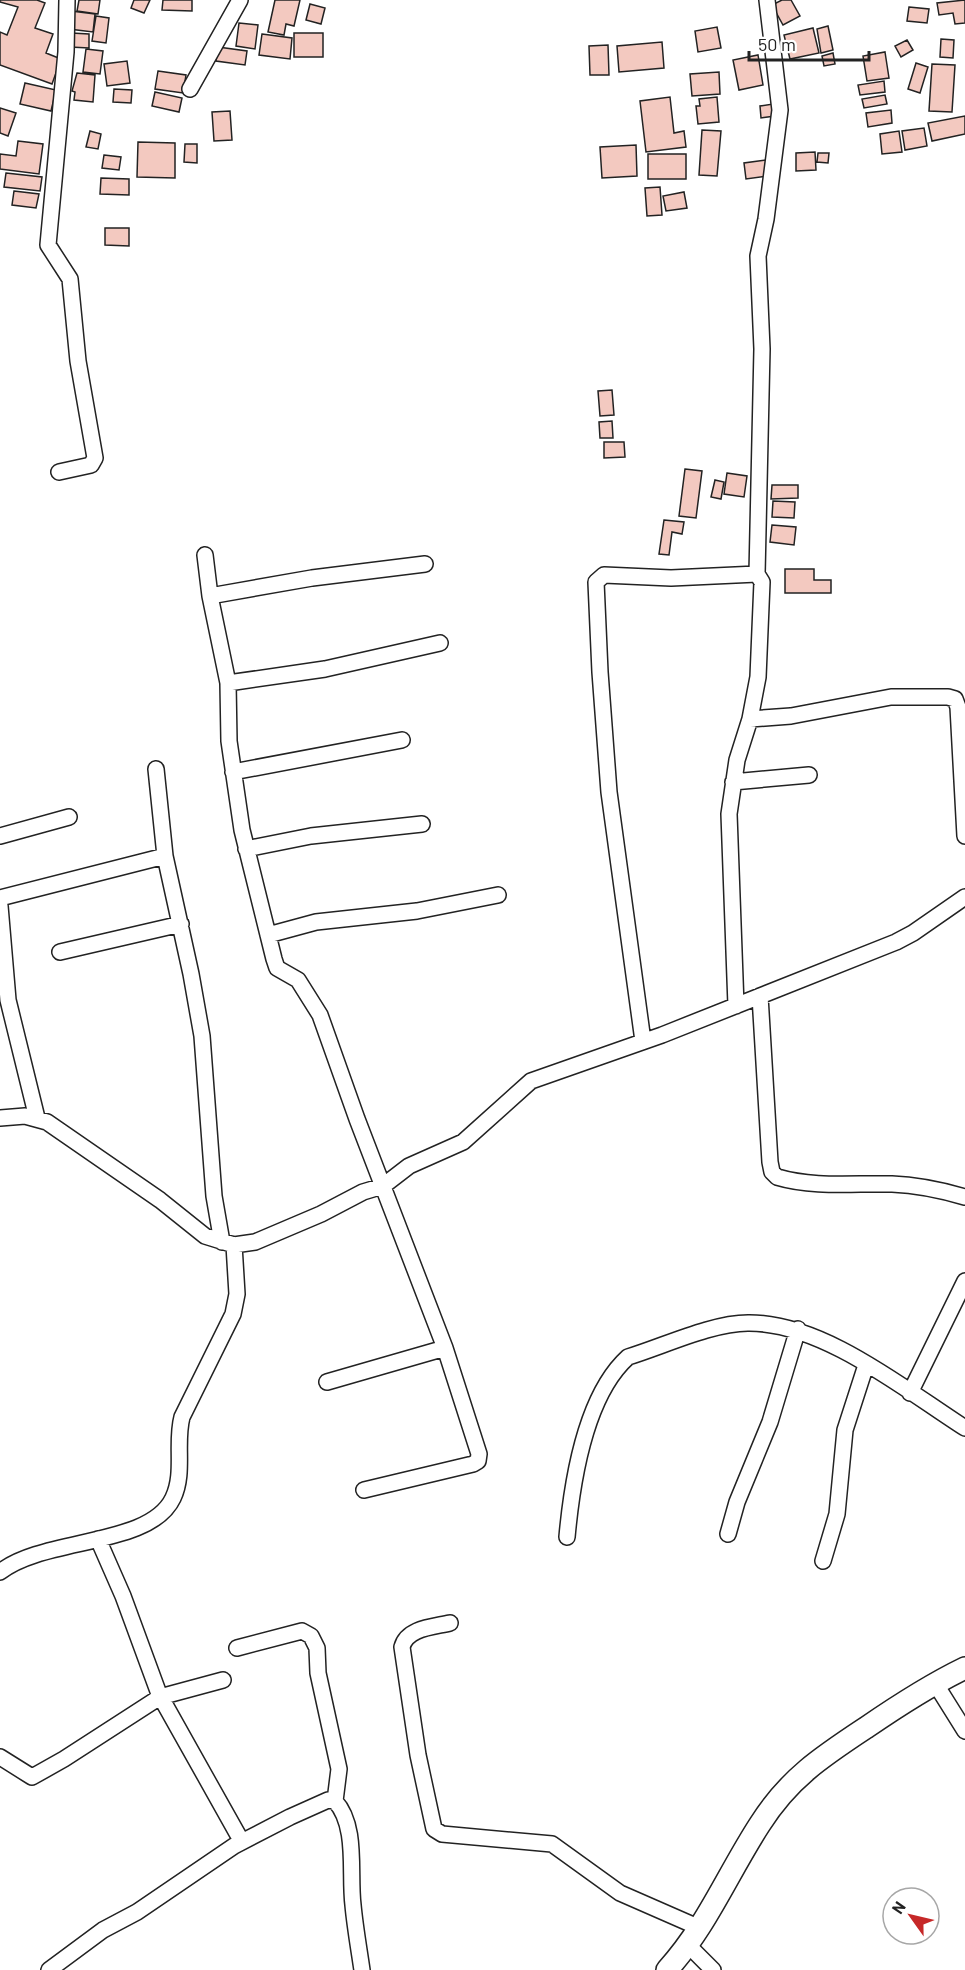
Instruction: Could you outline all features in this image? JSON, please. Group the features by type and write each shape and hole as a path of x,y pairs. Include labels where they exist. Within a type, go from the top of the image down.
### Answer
{"street":[{"path":"59,472 91,465 95,458 78,361 70,279 48,245 66,52 68,0"},
{"path":"190,89 240,0"},
{"path":"736,1006 729,814 737,760 750,719 758,677 762,582 757,574 762,349 758,256 766,219 780,110 767,0"},
{"path":"205,555 210,596 228,683 229,741 246,849 277,968 298,980 320,1015 445,1348 479,1454 478,1461 364,1490"},
{"path":"210,596 312,578 425,564"},
{"path":"643,1041 609,792 596,582 604,575 671,578 757,574"},
{"path":"228,683 325,669 440,643"},
{"path":"750,719 790,716 891,697 955,699 958,707 965,836"},
{"path":"233,772 402,740"},
{"path":"0,1572 32,1554 140,1527 166,1509 172,1500 179,1474 178,1432 182,1417 233,1314 237,1294 228,1243 214,1196 202,1036 181,924 165,856 156,769"},
{"path":"733,782 809,776"},
{"path":"0,836 69,817"},
{"path":"246,849 311,836 422,824"},
{"path":"0,898 165,856"},
{"path":"268,935 316,922 417,911 498,896"},
{"path":"0,1118 25,1116 37,1118 83,1144 205,1236 228,1243 265,1238 321,1214 363,1191 383,1186 409,1166 463,1142 531,1081 736,1006 904,937 965,897"},
{"path":"0,906 8,1000 37,1118"},
{"path":"60,952 181,924"},
{"path":"760,996 770,1162 777,1177 842,1185 892,1184 932,1187 965,1197"},
{"path":"910,1393 965,1281"},
{"path":"567,1537 571,1499 587,1433 595,1410 619,1365 628,1357 714,1329 747,1323 798,1329 830,1343 965,1428"},
{"path":"728,1534 737,1502 770,1422 798,1329"},
{"path":"327,1382 445,1348"},
{"path":"823,1561 837,1514 845,1430 866,1365"},
{"path":"98,1539 123,1596 160,1697 242,1842"},
{"path":"450,1623 412,1632 404,1638 402,1647 418,1755 434,1829 442,1834 552,1844 620,1893 700,1928"},
{"path":"237,1648 302,1631 311,1636 317,1648 318,1673 339,1769 335,1801"},
{"path":"667,1970 689,1946 760,1823 786,1789 810,1765 935,1683 965,1668"},
{"path":"0,1757 32,1777 160,1697 223,1680"},
{"path":"935,1683 965,1731"},
{"path":"49,1970 103,1930 137,1912 242,1842 328,1800 335,1801 340,1806 349,1838 352,1905 362,1970"},
{"path":"689,1946 713,1970"}],"building":[{"path":"0,0 37,0 45,3 35,28 53,34 46,53 61,59 52,84 0,65 0,32 7,35 18,7 0,2"},
{"path":"79,0 100,0 98,14 77,11"},
{"path":"134,0 150,0 144,13 131,8"},
{"path":"163,0 192,0 192,11 162,10"},
{"path":"275,0 300,0 294,26 286,24 284,35 268,32"},
{"path":"782,0 791,0 800,16 783,25 772,5"},
{"path":"965,0 965,23 955,24 953,13 939,15 937,3"},
{"path":"310,4 325,8 321,24 306,20"},
{"path":"909,7 929,9 927,23 907,21"},
{"path":"71,11 95,14 93,32 69,29"},
{"path":"96,16 109,18 106,43 92,41"},
{"path":"239,23 258,25 255,49 236,46"},
{"path":"828,26 833,50 821,53 817,29"},
{"path":"717,27 721,48 698,52 695,31"},
{"path":"813,28 819,53 790,59 784,35"},
{"path":"71,33 89,34 89,48 70,47"},
{"path":"294,33 323,33 323,57 294,57"},
{"path":"262,34 292,38 290,59 259,55"},
{"path":"941,39 954,40 953,58 940,57"},
{"path":"907,40 913,50 901,57 895,46"},
{"path":"662,42 664,68 619,72 617,46"},
{"path":"608,45 609,75 590,75 589,46"},
{"path":"218,47 247,51 245,65 216,61"},
{"path":"86,49 103,51 100,74 83,72"},
{"path":"885,52 889,78 867,81 863,56"},
{"path":"833,53 835,64 824,66 822,56"},
{"path":"758,55 763,85 739,90 733,60"},
{"path":"127,61 130,83 107,86 104,64"},
{"path":"916,63 928,67 920,93 908,89"},
{"path":"932,64 955,65 952,112 929,111"},
{"path":"158,71 186,75 183,93 155,89"},
{"path":"719,72 720,94 692,96 690,74"},
{"path":"77,73 95,75 93,102 74,100 75,92 72,91"},
{"path":"884,81 885,92 860,95 858,85"},
{"path":"25,83 56,90 51,111 20,104"},
{"path":"114,89 132,90 131,103 113,102"},
{"path":"155,92 182,98 179,112 152,106"},
{"path":"885,95 887,104 864,108 862,99"},
{"path":"670,97 674,133 684,131 686,147 646,152 640,101"},
{"path":"717,97 719,122 698,124 696,106 700,106 699,99"},
{"path":"773,104 775,116 761,118 760,106"},
{"path":"0,108 16,113 8,136 0,133"},
{"path":"891,110 892,123 868,127 866,113"},
{"path":"230,111 232,140 214,141 212,112"},
{"path":"965,116 965,134 932,141 928,123"},
{"path":"924,128 927,146 905,150 902,131"},
{"path":"702,130 721,131 717,176 699,175"},
{"path":"90,131 101,134 98,149 86,147"},
{"path":"899,131 902,152 882,154 880,134"},
{"path":"18,141 43,144 39,174 0,169 0,154 16,156"},
{"path":"138,142 175,143 175,178 137,177"},
{"path":"185,144 197,144 197,163 184,162"},
{"path":"636,145 637,176 602,178 600,147"},
{"path":"815,152 816,170 796,171 796,153"},
{"path":"818,153 829,153 828,163 817,162"},
{"path":"648,154 686,154 686,179 648,179"},
{"path":"104,155 121,157 119,170 102,168"},
{"path":"766,160 767,176 746,179 744,163"},
{"path":"6,173 42,177 40,191 4,187"},
{"path":"101,178 129,179 129,195 100,194"},
{"path":"660,187 662,215 647,216 645,188"},
{"path":"14,191 39,194 36,208 12,205"},
{"path":"684,192 687,208 666,211 663,196"},
{"path":"105,228 129,228 129,246 105,245"},
{"path":"612,390 614,415 600,416 598,391"},
{"path":"612,421 613,438 600,438 599,422"},
{"path":"604,442 624,442 625,457 604,458"},
{"path":"685,469 702,471 696,518 679,516"},
{"path":"727,473 747,476 744,497 724,494"},
{"path":"715,480 724,482 721,499 711,497"},
{"path":"772,485 798,485 798,498 771,499"},
{"path":"773,501 795,502 794,518 772,517"},
{"path":"664,520 684,522 682,534 672,532 669,555 659,554"},
{"path":"772,525 796,527 794,545 770,542"},
{"path":"785,569 814,569 814,580 831,580 831,593 785,593"}]}
